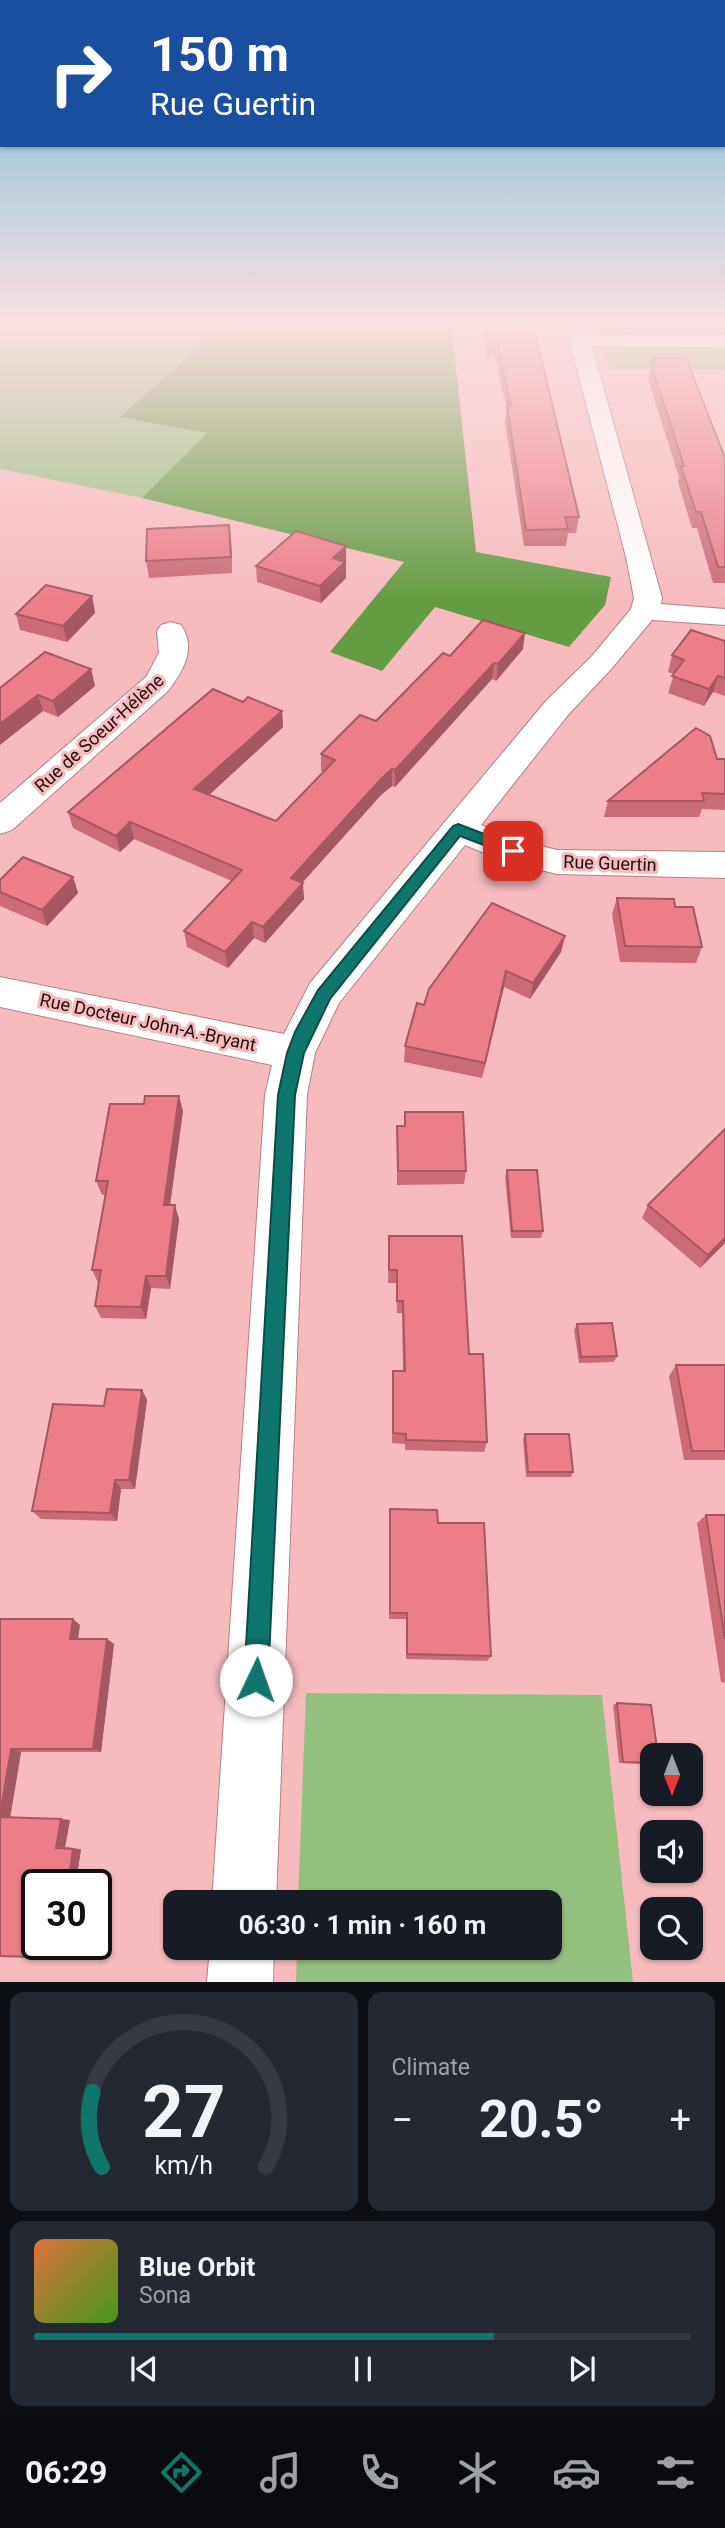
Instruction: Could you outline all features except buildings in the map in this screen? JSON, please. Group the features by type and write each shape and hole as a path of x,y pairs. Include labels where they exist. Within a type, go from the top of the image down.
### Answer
{"street":[{"path":"245,1890 286,1095 295,1053 324,994 557,708 602,662 645,611 648,598 639,557 600,415"},
{"path":"645,611 725,617"},
{"name":"Rue de Soeur-Hélène","path":"0,822 157,684 172,662 175,641 171,631"},
{"name":"Rue Guertin","path":"458,829 513,851 557,862 725,864"},
{"name":"Rue Docteur John-A.-Bryant","path":"0,992 295,1053"},
{"path":"240,1982 241,1960"}],"green space":[{"path":"0,415 122,415 207,433 142,498 0,469"},
{"path":"461,415 476,552 611,577 605,605 569,647 435,607 382,671 330,652 404,562 142,498 207,433 120,417"},
{"path":"306,1693 602,1695 633,1982 296,1982 297,1960 562,1960 562,1890 298,1890"}],"route":[{"path":"256,1680 286,1095 295,1053 324,994 458,829 513,851"}]}
